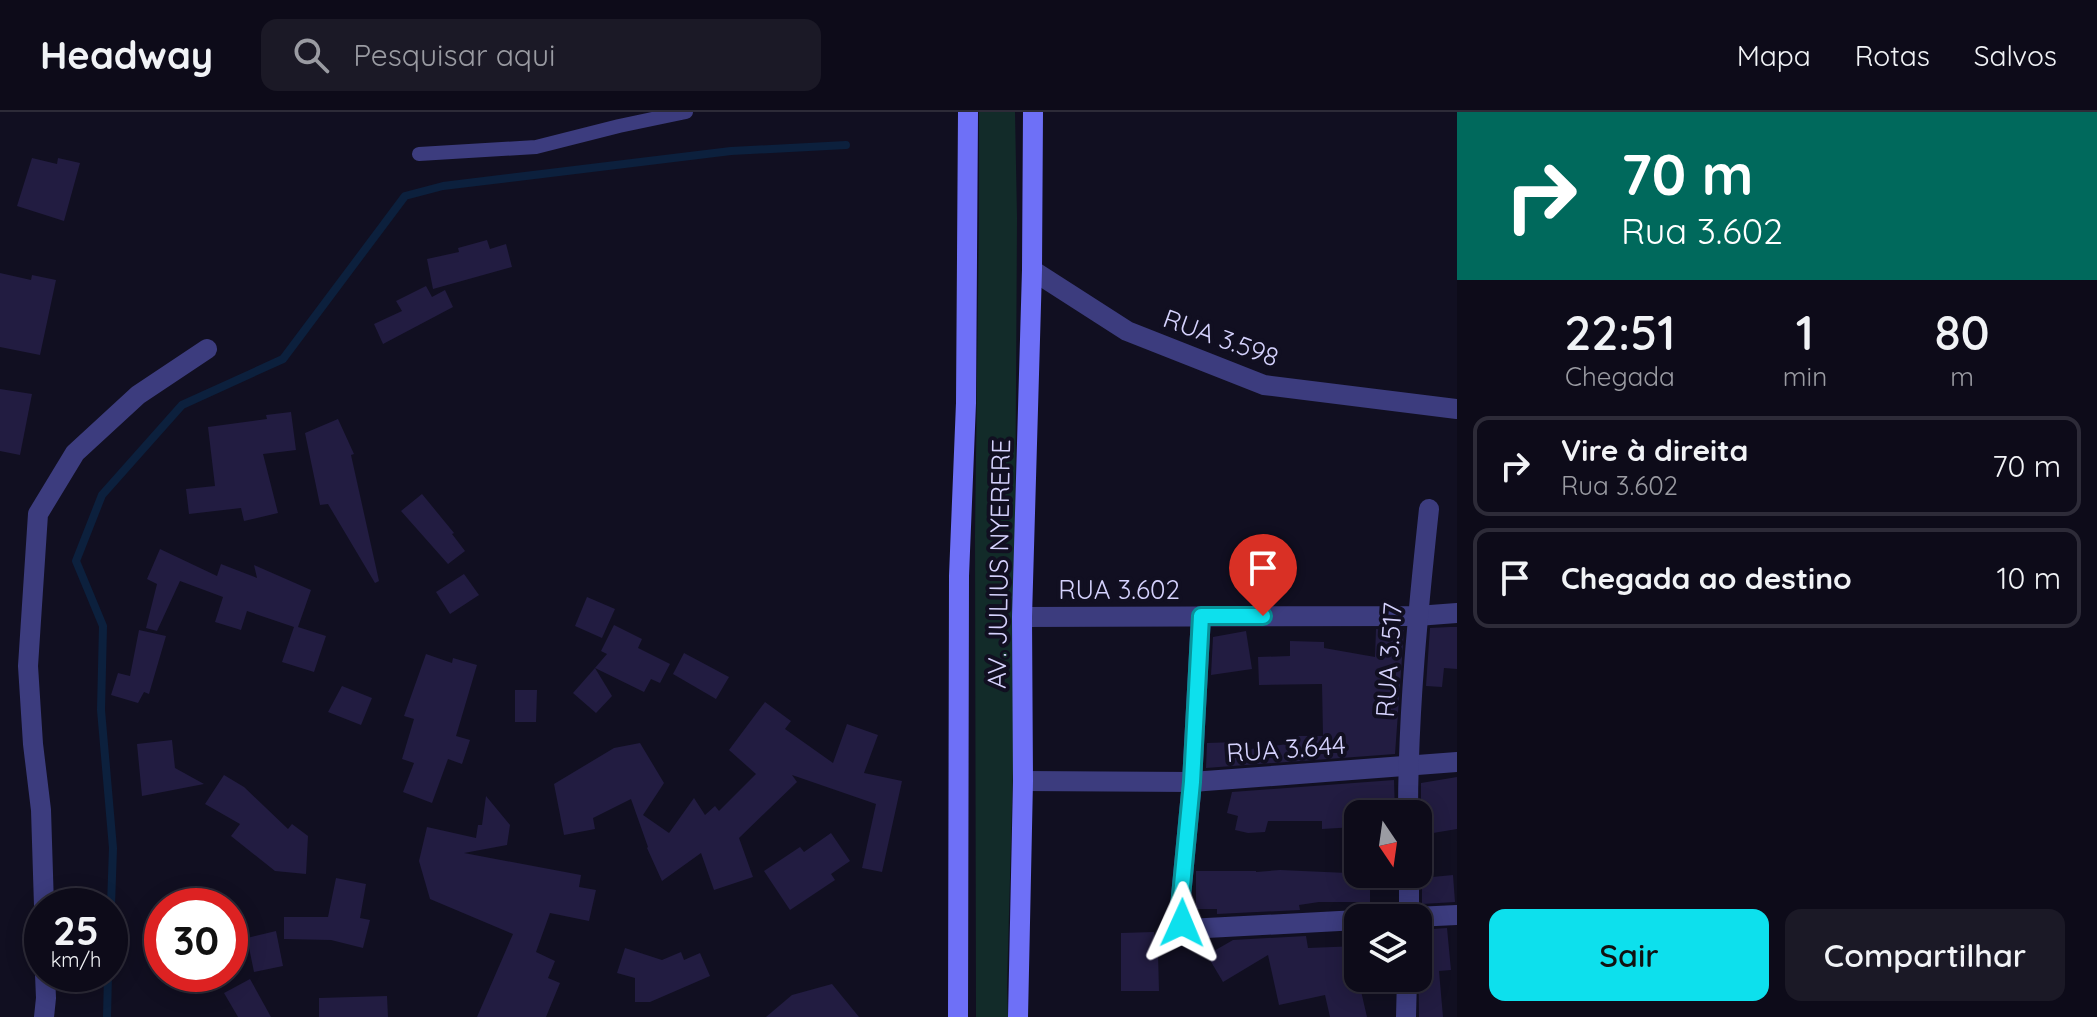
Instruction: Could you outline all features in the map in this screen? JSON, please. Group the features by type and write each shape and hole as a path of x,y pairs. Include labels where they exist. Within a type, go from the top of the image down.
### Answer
{"main road":[{"name":"AV. JULIUS NYERERE","path":"958,1017 959,607 966,403 968,112"},
{"name":"AV. JULIUS NYERERE","path":"1018,1017 1023,781 1022,617 1032,270 1033,112"}],"street":[{"name":"RUA 3.598","path":"1032,270 1127,331 1264,385 1457,409"},
{"path":"43,888 41,810 28,666 38,514 75,453 138,395 207,349"},
{"name":"RUA 3.517","path":"1408,800 1417,616 1429,509"},
{"name":"RUA 3.602","path":"1022,617 1417,616 1457,613"},
{"path":"1201,616 1192,782 1179,917 1188,929 1344,921"},
{"name":"RUA 3.644","path":"1023,781 1192,782 1457,762"},
{"path":"1432,917 1457,915"},
{"path":"44,1017 46,992"},
{"path":"1406,1017 1407,992"}],"lane":[{"path":"419,154 536,147 686,112"}],"green space":[{"path":"979,112 1015,112 1014,733 1008,1017 976,1017 975,536"}],"building":[{"path":"32,158 57,164 58,158 80,163 64,221 17,206"},
{"path":"487,240 490,249 506,244 512,267 433,289 427,259 459,252 458,248"},
{"path":"0,273 31,280 32,275 56,280 40,355 0,347"},
{"path":"426,286 432,297 445,290 453,307 383,344 374,324 402,311 396,301"},
{"path":"0,389 32,394 20,455 0,451"},
{"path":"291,412 296,450 263,454 278,513 244,521 241,508 189,514 186,489 215,486 208,427 267,419 266,415"},
{"path":"338,419 354,454 351,455 379,581 375,583 328,504 320,505 305,433"},
{"path":"422,494 465,551 448,564 401,511"},
{"path":"160,549 217,576 221,564 257,578 254,565 311,590 298,627 326,636 314,672 282,662 294,627 247,611 241,630 215,622 223,597 180,581 157,631 146,628 157,584 147,579"},
{"path":"464,574 479,595 450,614 436,592"},
{"path":"587,597 615,609 602,638 575,626"},
{"path":"614,625 642,639 638,648 670,664 660,683 651,679 644,692 595,668 607,654 601,651"},
{"path":"1457,627 1457,669 1444,668 1442,687 1426,686 1430,628"},
{"path":"1376,629 1404,630 1395,754 1206,768 1207,743 1237,742 1237,751 1287,744 1286,736 1323,736 1322,684 1259,685 1258,657 1290,656 1290,641 1324,642 1324,648 1375,657"},
{"path":"139,630 166,636 149,694 144,692 138,703 111,695 118,673 130,676"},
{"path":"1246,631 1252,669 1211,675 1213,637"},
{"path":"684,653 729,677 716,699 673,674"},
{"path":"426,654 452,663 453,658 477,665 456,736 470,740 462,764 448,759 432,803 403,792 414,763 402,759 414,719 404,716"},
{"path":"595,668 612,696 596,713 573,693"},
{"path":"342,686 372,698 361,725 328,712"},
{"path":"515,690 537,690 536,722 515,722"},
{"path":"765,702 791,721 785,729 833,763 847,724 878,735 864,773 902,781 882,872 862,868 876,804 792,775 797,782 739,838 753,877 714,890 701,853 662,881 631,799 593,818 595,829 564,835 554,784 614,748 640,743 664,783 643,815 669,833 694,798 705,815 715,806 719,811 756,774 729,750"},
{"path":"172,740 175,768 204,784 142,796 137,744"},
{"path":"224,775 244,787 288,829 292,824 308,836 306,874 275,871 231,836 240,824 205,804"},
{"path":"1457,777 1457,829 1433,833 1432,800 1421,800 1421,783"},
{"path":"1394,780 1395,800 1344,800 1344,828 1322,829 1322,821 1268,821 1265,832 1248,833 1235,830 1238,816 1227,813 1232,792"},
{"path":"486,796 510,825 507,845 464,853 581,875 579,887 596,890 589,921 550,913 536,952 555,961 548,978 560,983 546,1017 477,1017 513,934 430,899 419,861 427,827 476,838 478,825 482,825"},
{"path":"831,833 850,861 831,874 835,880 790,910 764,871 800,847 804,852"},
{"path":"1196,871 1344,873 1344,888 1370,888 1370,902 1319,902 1299,905 1300,910 1217,914 1217,909 1196,909"},
{"path":"1453,875 1455,902 1422,904 1422,888 1432,888 1432,877"},
{"path":"336,878 366,884 360,918 370,920 363,948 331,940 284,939 284,917 328,917"},
{"path":"1447,928 1451,970 1439,971 1443,1017 1419,1017 1419,992 1432,992 1432,929"},
{"path":"276,931 283,966 254,972 248,938"},
{"path":"1154,932 1159,991 1121,991 1121,933"},
{"path":"1306,936 1308,948 1344,947 1344,992 1361,992 1367,1017 1330,1017 1325,995 1279,1005 1268,955 1223,982 1207,955 1233,940"},
{"path":"625,948 662,960 681,952 684,960 700,953 710,976 650,1002 635,1002 635,978 617,973"},
{"path":"248,980 271,1017 238,1017 224,993 248,992"},
{"path":"832,984 859,1017 766,1017 792,995"},
{"path":"387,996 388,1017 319,1017 319,998"}],"waterway":[{"path":"112,888 113,848 101,710 103,626 76,561 102,495 182,405 283,359 405,196 443,186 731,151 846,145"},
{"path":"107,1017 108,992"}],"route":[{"path":"1182,923 1179,917 1192,782 1201,616 1263,616"}]}
